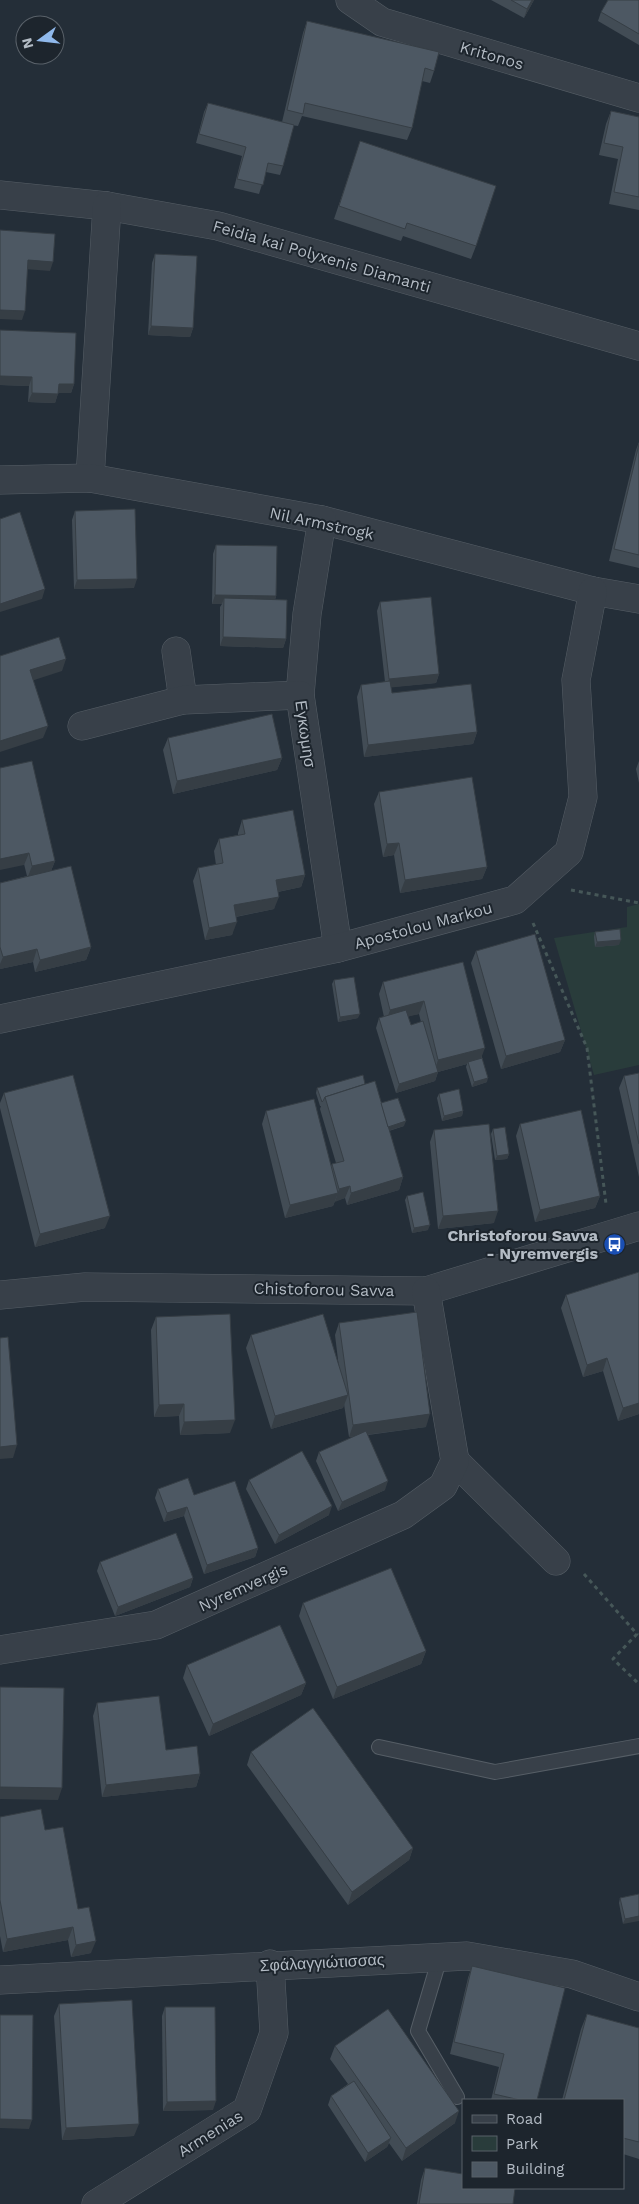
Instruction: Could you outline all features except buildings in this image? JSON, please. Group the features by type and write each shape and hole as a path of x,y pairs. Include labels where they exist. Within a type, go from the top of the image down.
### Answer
{"street":[{"name":"Kritonos","path":"350,0 382,22 639,98"},
{"name":"Feidia kai Polyxenis Diamanti","path":"0,195 107,206 218,226 639,346"},
{"path":"90,478 107,206"},
{"name":"Nil Armstrogk","path":"0,480 90,478 322,520 593,591 639,599"},
{"name":"Εγκωμησ","path":"322,520 307,614 300,695 338,948"},
{"name":"Apostolou Markou","path":"0,1019 338,948 515,900 569,852 583,797 576,680 593,591"},
{"path":"176,651 184,700"},
{"path":"82,726 184,700 300,695"},
{"name":"Chistoforou Savva","path":"0,1295 85,1286 426,1291 639,1226"},
{"path":"426,1291 454,1461 556,1561"},
{"name":"Nyremvergis","path":"0,1650 156,1625 403,1515 443,1486 454,1461"},
{"name":"Σφάλαγγιώτισσας","path":"0,1980 270,1964 468,1956 572,1974 639,1997"},
{"name":"Armenias","path":"96,2204 247,2110 274,2033 270,1964"}],"lane":[{"path":"379,1747 495,1772 639,1746"},
{"path":"440,1956 418,2031 457,2097"}],"path":[{"path":"610,1235 587,1048 527,889 639,903"},
{"path":"556,1561 577,1566 638,1634 613,1658 639,1684"}],"green space":[{"path":"639,904 639,1065 594,1075 554,938 627,927 627,907"}],"place":[{"name":"Christoforou Savva - Nyremvergis","path":"614,1244"}]}
